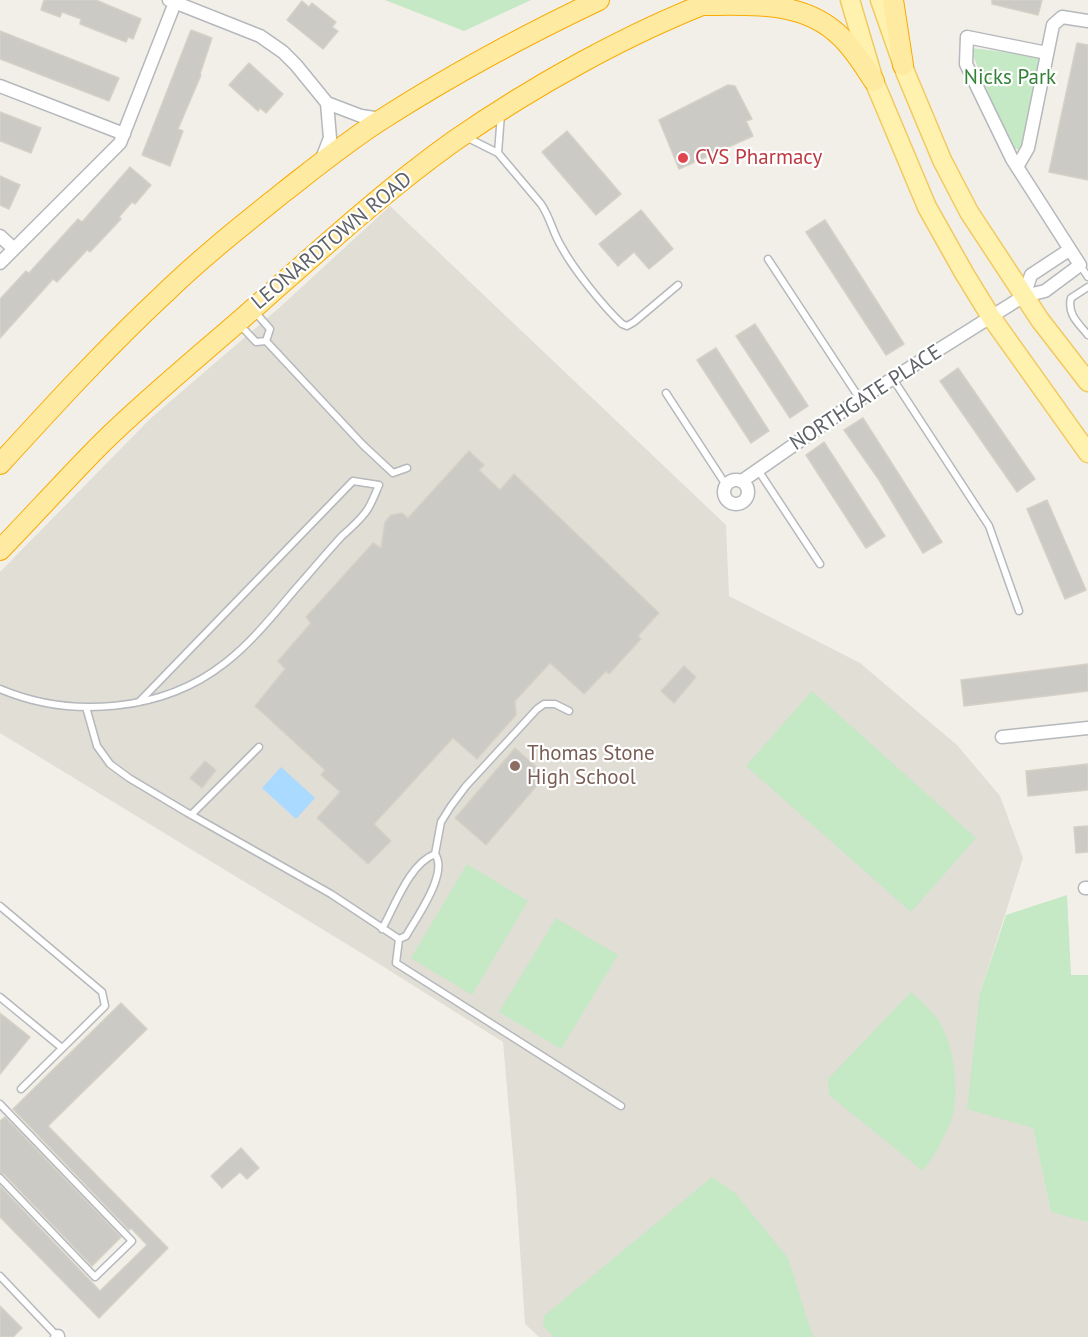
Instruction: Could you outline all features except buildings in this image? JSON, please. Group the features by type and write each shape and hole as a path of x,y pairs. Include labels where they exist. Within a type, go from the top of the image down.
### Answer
{"highway":[{"path":"0,478 3,461 85,372 165,293 243,225 320,164 382,119 470,66 599,0"},
{"path":"893,0 903,64"},
{"path":"709,2 766,5 811,16 839,35 852,49 874,81"},
{"name":"LEONARDTOWN ROAD","path":"0,550 104,441 188,364 370,207 463,136 501,111 597,55 709,2"}],"main road":[{"path":"850,0 874,81 927,207 991,317 1088,453"},
{"path":"880,0 942,160 969,212 1040,320 1088,382"}],"street":[{"path":"0,263 120,143 174,1 260,36 283,52 296,65 327,103 361,116 382,119"},
{"path":"1017,167 1028,148 1053,25 1062,17 1088,21"},
{"path":"1047,53 967,37 966,64 1017,167 1069,250 1083,266"},
{"path":"0,86 124,134"},
{"path":"320,164 330,138 327,103"},
{"path":"0,236 14,249"},
{"path":"1024,296 1031,275 1069,250"},
{"name":"NORTHGATE PLACE","path":"742,481 860,399 1024,296 1045,291 1083,266"},
{"path":"732,480 742,481 747,485 748,494 744,501 737,504 729,502 724,496 726,485 732,480"},
{"path":"1002,738 1088,728"}],"lane":[{"path":"498,153 501,111"},
{"path":"463,136 498,153 542,204 561,246 584,279 622,324 627,326 634,322 678,285"},
{"path":"768,259 860,399"},
{"path":"1083,266 1088,277"},
{"path":"1088,287 1071,297 1070,304 1071,314 1088,335"},
{"path":"245,316 256,342 266,342 363,445 393,473 407,468"},
{"path":"245,316 270,329 266,342"},
{"path":"893,379 989,526 1019,611"},
{"path":"666,393 726,485"},
{"path":"758,469 820,564"},
{"path":"0,689 39,702 86,707 139,702 195,682 225,663 249,641 330,549 366,512 379,485 352,480 139,702"},
{"path":"21,539 33,516"},
{"path":"399,939 406,936 437,879 440,864 435,854 441,822 451,806 466,786 537,709 544,704 555,704 569,711"},
{"path":"86,707 97,746 110,764 191,815 331,894 399,939"},
{"path":"191,815 259,747"},
{"path":"382,929 419,864 435,854"},
{"path":"0,906 102,992 104,997 105,1006 21,1089"},
{"path":"399,939 396,963 621,1106"},
{"path":"0,997 62,1048"},
{"path":"0,1104 132,1241 95,1277 0,1178"},
{"path":"0,1276 58,1337"}],"shaded area":[{"name":"Thomas Stone High School","path":"390,206 726,525 729,596 860,663 957,745 1000,796 1023,858 980,993 1033,1128 1051,1211 1088,1222 1088,1337 539,1337 525,1324 503,1042 0,733 0,572 151,418 279,308"}],"green space":[{"path":"385,0 531,0 464,31"},
{"name":"Nicks Park","path":"970,48 1041,56 1020,150 1010,147"},
{"path":"812,691 976,838 911,912 746,766"},
{"path":"467,864 528,901 472,995 411,958"},
{"path":"1067,895 1071,975 1088,975 1088,1222 1051,1212 1033,1128 967,1109 980,993 1006,915"},
{"path":"556,918 618,955 561,1049 499,1012"},
{"path":"911,992 933,1014 945,1032 952,1056 955,1082 952,1118 923,1171 829,1095 828,1079"},
{"path":"712,1177 735,1193 788,1258 813,1337 554,1337 543,1326 544,1316"}],"water":[{"path":"281,767 315,798 296,819 262,788"}],"place":[{"name":"CVS Pharmacy","path":"683,158"},
{"name":"Thomas Stone High School","path":"515,766"}]}
